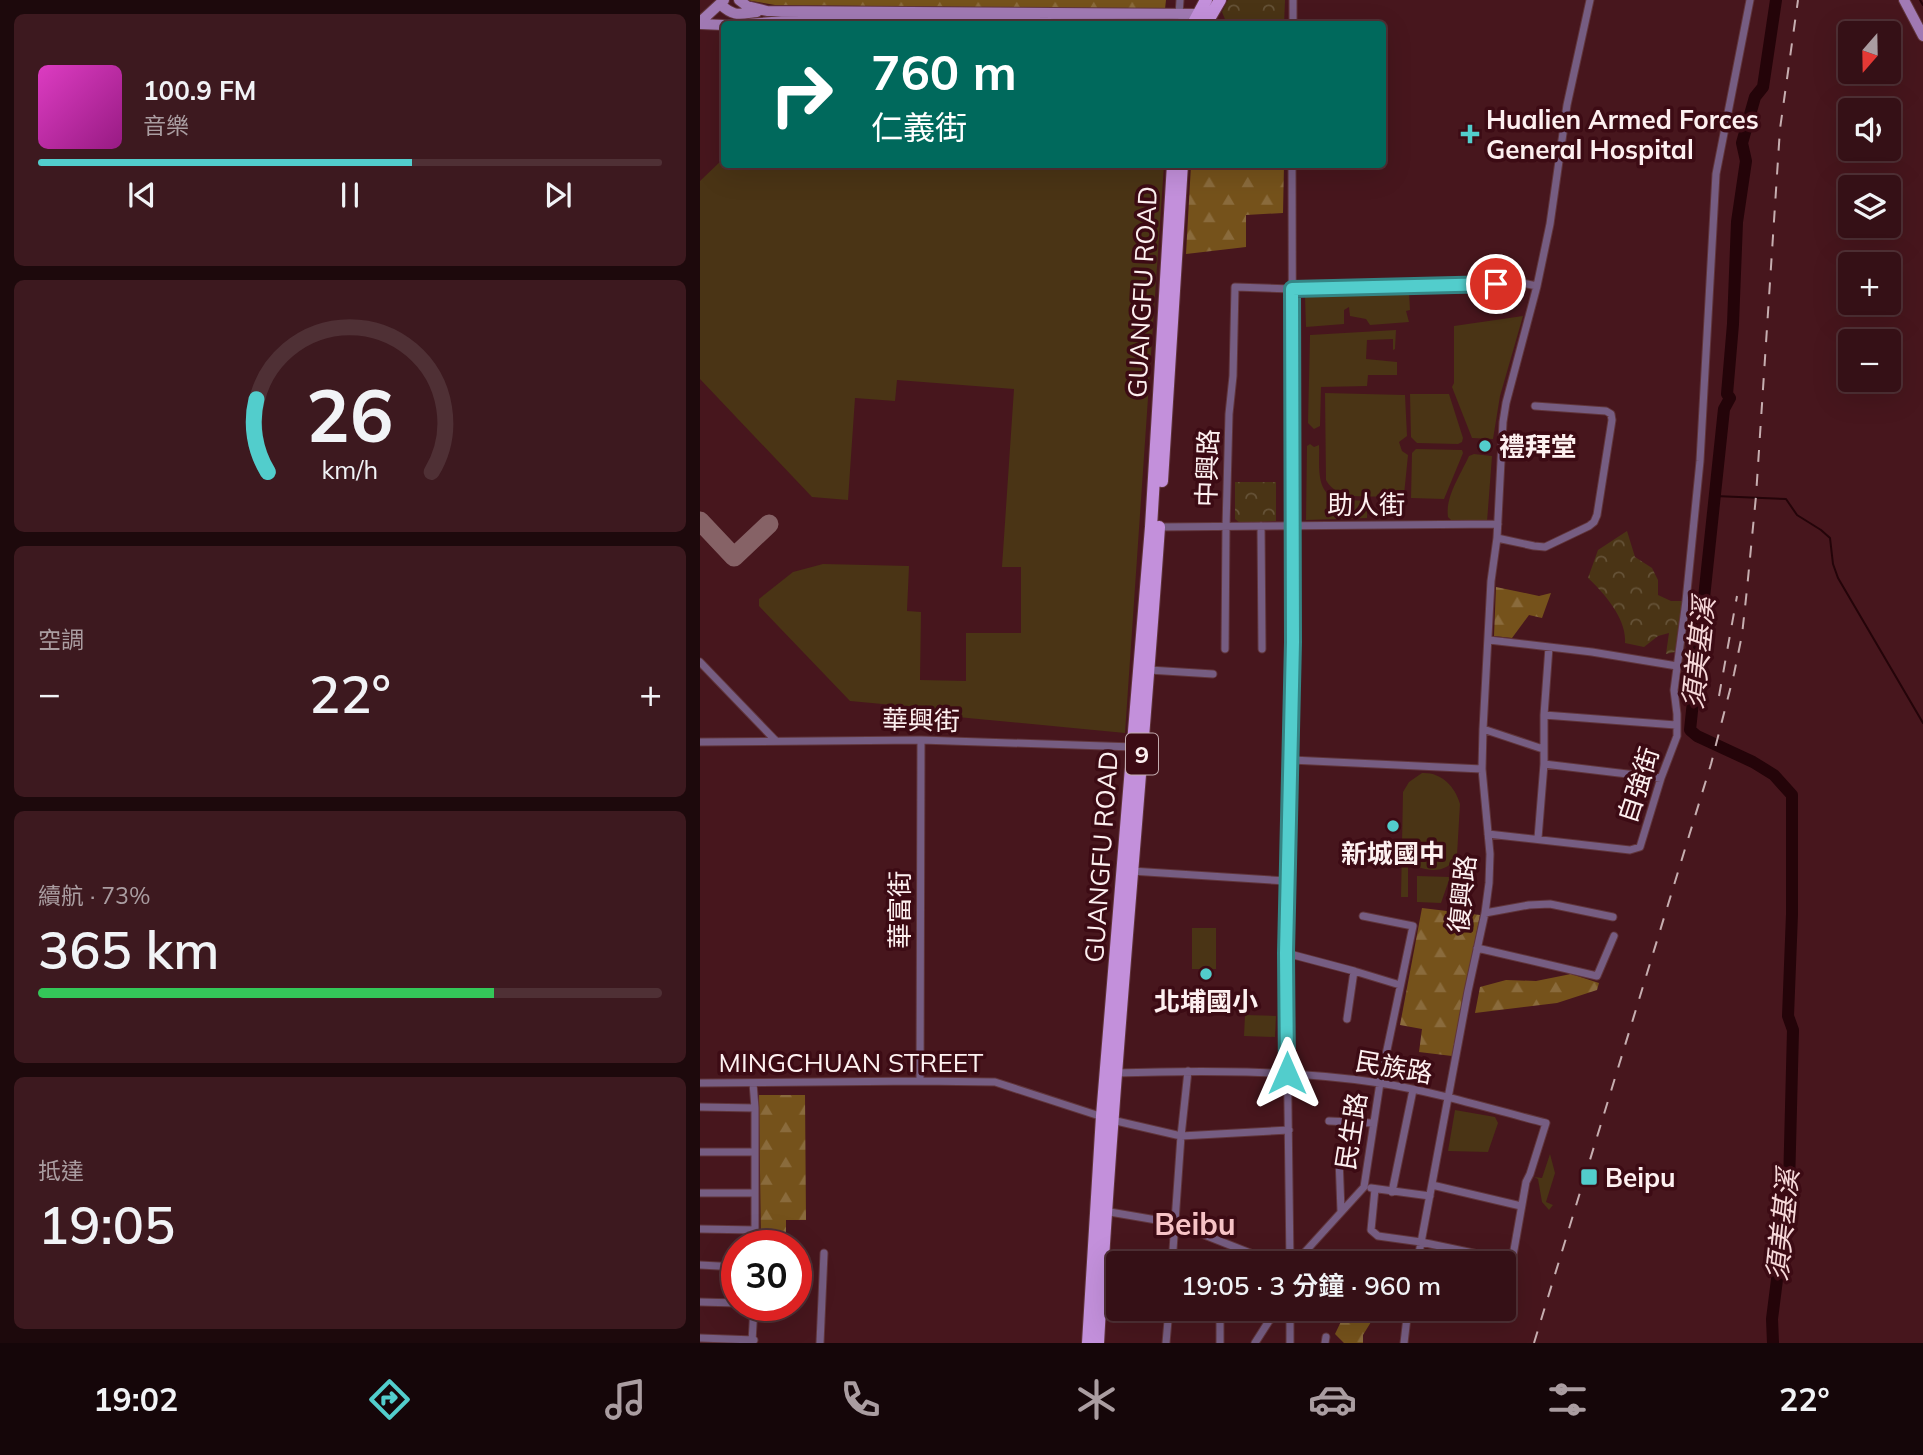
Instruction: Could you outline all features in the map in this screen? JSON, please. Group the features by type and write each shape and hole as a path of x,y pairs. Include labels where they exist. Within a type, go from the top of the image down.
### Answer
{"main road":[{"path":"1203,20 1206,0"},
{"path":"1203,20 1220,0"},
{"name":"GUANGFU ROAD","path":"1137,747 1149,670 1173,168"},
{"name":"GUANGFU ROAD","path":"1088,1343 1101,1211 1182,168"},
{"name":"GUANGFU ROAD","path":"1098,1343 1101,1211"}],"street":[{"path":"739,0 747,6 767,11"},
{"path":"1179,13 1180,0"},
{"path":"1293,0 1293,21"},
{"name":"復興路","path":"1419,1251 1485,913 1489,874 1490,854 1482,769 1483,729 1503,422 1550,224 1567,105 1590,0"},
{"name":"自強街","path":"1488,834 1630,850 1640,847 1677,736 1674,690 1700,461 1716,174 1750,0"},
{"path":"1904,0 1923,36"},
{"path":"700,23 722,2 729,13 735,14 767,11 1130,18 1150,21"},
{"path":"785,21 1130,18 1179,13 1203,20"},
{"path":"700,23 721,25"},
{"path":"1292,168 1293,642 1286,953 1292,1251"},
{"path":"1292,289 1521,283 1537,286"},
{"name":"中興路","path":"1225,649 1229,414 1233,376 1235,287 1292,289"},
{"path":"1497,538 1545,547 1589,526 1598,515 1611,414 1606,411 1535,406"},
{"name":"助人街","path":"1155,527 1497,524"},
{"path":"1261,526 1262,649"},
{"path":"1489,640 1676,666"},
{"path":"1538,838 1549,647"},
{"path":"700,662 776,741"},
{"path":"1149,670 1213,674"},
{"path":"1544,715 1676,726"},
{"path":"1483,729 1543,749"},
{"name":"華興街","path":"700,742 921,740 1137,747"},
{"name":"華富街","path":"920,1081 921,740"},
{"path":"1291,760 1482,769"},
{"path":"1544,764 1661,778"},
{"path":"1127,870 1287,881"},
{"path":"1485,913 1550,904 1614,917"},
{"name":"民生路","path":"1304,1251 1364,1187 1380,1083 1413,926 1363,916"},
{"path":"1477,948 1597,976 1614,936"},
{"path":"1286,953 1400,985"},
{"path":"1347,1019 1354,971"},
{"path":"1173,1251 1188,1071"},
{"name":"民族路","path":"1111,1074 1188,1071 1287,1073 1380,1083 1546,1123 1526,1182 1521,1206"},
{"name":"MINGCHUAN STREET","path":"700,1083 995,1082 1107,1118 1181,1136 1289,1130"},
{"path":"700,1229 754,1230 753,1083"},
{"path":"1392,1192 1413,1090"},
{"path":"700,1107 755,1108"},
{"path":"1329,1121 1373,1123"},
{"path":"700,1152 754,1152"},
{"path":"1339,1158 1340,1211"},
{"path":"1432,1185 1521,1206 1513,1251"},
{"path":"1364,1187 1430,1196"},
{"path":"1375,1189 1371,1230 1378,1236 1464,1251"},
{"path":"700,1193 755,1193"},
{"path":"1101,1211 1174,1223 1245,1251"},
{"path":"820,1343 824,1253"},
{"path":"700,1265 721,1266"},
{"path":"700,1302 721,1303"},
{"path":"700,1338 753,1341 754,1321"},
{"path":"1166,1343 1168,1321"},
{"path":"1220,1321 1220,1343"},
{"path":"1255,1343 1269,1321"},
{"path":"1290,1321 1290,1343"},
{"path":"1404,1343 1407,1321"}],"green space":[{"path":"746,0 1166,0 1165,9 775,5"},
{"path":"1228,0 1285,0 1284,21 1226,21 1222,12"},
{"path":"721,161 721,168 1164,168 1125,733 915,713 915,707 850,701 759,606 759,599 793,572 823,564 909,566 907,611 921,612 920,680 966,681 966,633 1021,633 1021,567 1002,567 1014,389 897,380 895,401 855,398 848,500 812,497 700,379 700,181"},
{"path":"1191,168 1284,168 1283,213 1246,215 1246,247 1186,254"},
{"path":"1409,292 1410,310 1406,311 1409,322 1370,325 1366,319 1350,316 1349,307 1344,310 1344,324 1306,327 1305,296"},
{"path":"1523,316 1500,396 1493,439 1472,438 1452,387 1454,326"},
{"path":"1396,330 1393,350 1393,339 1367,340 1366,359 1397,362 1397,375 1368,375 1367,386 1321,387 1320,426 1314,429 1308,423 1310,335"},
{"path":"1325,393 1405,395 1407,436 1399,442 1402,451 1408,455 1404,495 1350,495 1332,488 1326,480"},
{"path":"1410,394 1449,394 1462,442 1417,443 1411,437"},
{"path":"1310,444 1314,447 1319,445 1323,488 1333,497 1367,501 1367,518 1306,520 1307,446"},
{"path":"1416,449 1462,450 1444,499 1411,498 1412,453"},
{"path":"1469,456 1492,456 1487,522 1452,521 1448,517 1451,494"},
{"path":"1235,482 1276,482 1276,521 1240,523 1235,519"},
{"path":"1627,531 1635,557 1652,568 1658,580 1658,595 1671,601 1682,601 1675,652 1666,654 1669,633 1658,636 1644,647 1625,643 1625,634 1618,616 1588,578 1598,550"},
{"path":"1496,587 1539,596 1551,593 1542,618 1529,615 1512,638 1494,636"},
{"path":"1422,773 1435,775 1446,781 1458,797 1460,804 1457,855 1448,866 1434,870 1420,868 1408,861 1408,897 1401,897 1403,792 1409,782"},
{"path":"1417,876 1450,877 1441,903 1417,902"},
{"path":"1422,908 1480,915 1452,1056 1419,1052 1422,1029 1400,1025"},
{"path":"1192,928 1216,928 1216,969 1192,969"},
{"path":"1571,974 1599,983 1597,990 1557,1003 1475,1013 1480,987 1506,980 1536,981"},
{"path":"1245,1015 1276,1016 1275,1037 1244,1036"},
{"path":"759,1095 805,1095 806,1220 786,1220 786,1230 761,1230"},
{"path":"1455,1110 1495,1117 1498,1123 1488,1152 1448,1151"},
{"path":"1550,1154 1555,1173 1546,1202 1553,1205 1549,1210 1542,1202 1538,1179 1534,1177 1542,1178"},
{"path":"1341,1321 1372,1321 1363,1335 1363,1343 1344,1343 1335,1334"}],"waterway":[{"name":"須美基溪","path":"1773,1343 1772,1319 1789,1185 1793,1030 1788,1016 1792,914 1792,795 1774,775 1690,730 1724,409 1730,398 1727,394 1737,222 1746,161 1742,143 1755,97 1763,87 1776,0"},
{"path":"1920,0 1923,5"},
{"path":"1715,496 1786,499 1797,515 1830,538 1833,564 1838,578 1923,723"}],"taxiway":[{"path":"700,521 734,557 769,524"}],"railway":[{"path":"1534,1343 1711,764 1742,635 1756,496 1780,129 1798,0"},
{"path":"1719,696 1737,596"}],"place":[{"name":"Hualien Armed Forces General Hospital","path":"1470,134"},
{"name":"禮拜堂","path":"1485,446"},
{"name":"新城國中","path":"1393,826"},
{"name":"北埔國小","path":"1206,974"},
{"name":"Beipu","path":"1589,1177"}],"district":[{"name":"Beibu","path":"1195,1224"}],"route":[{"path":"1287,1073 1286,953 1293,642 1292,289 1496,284"}]}
